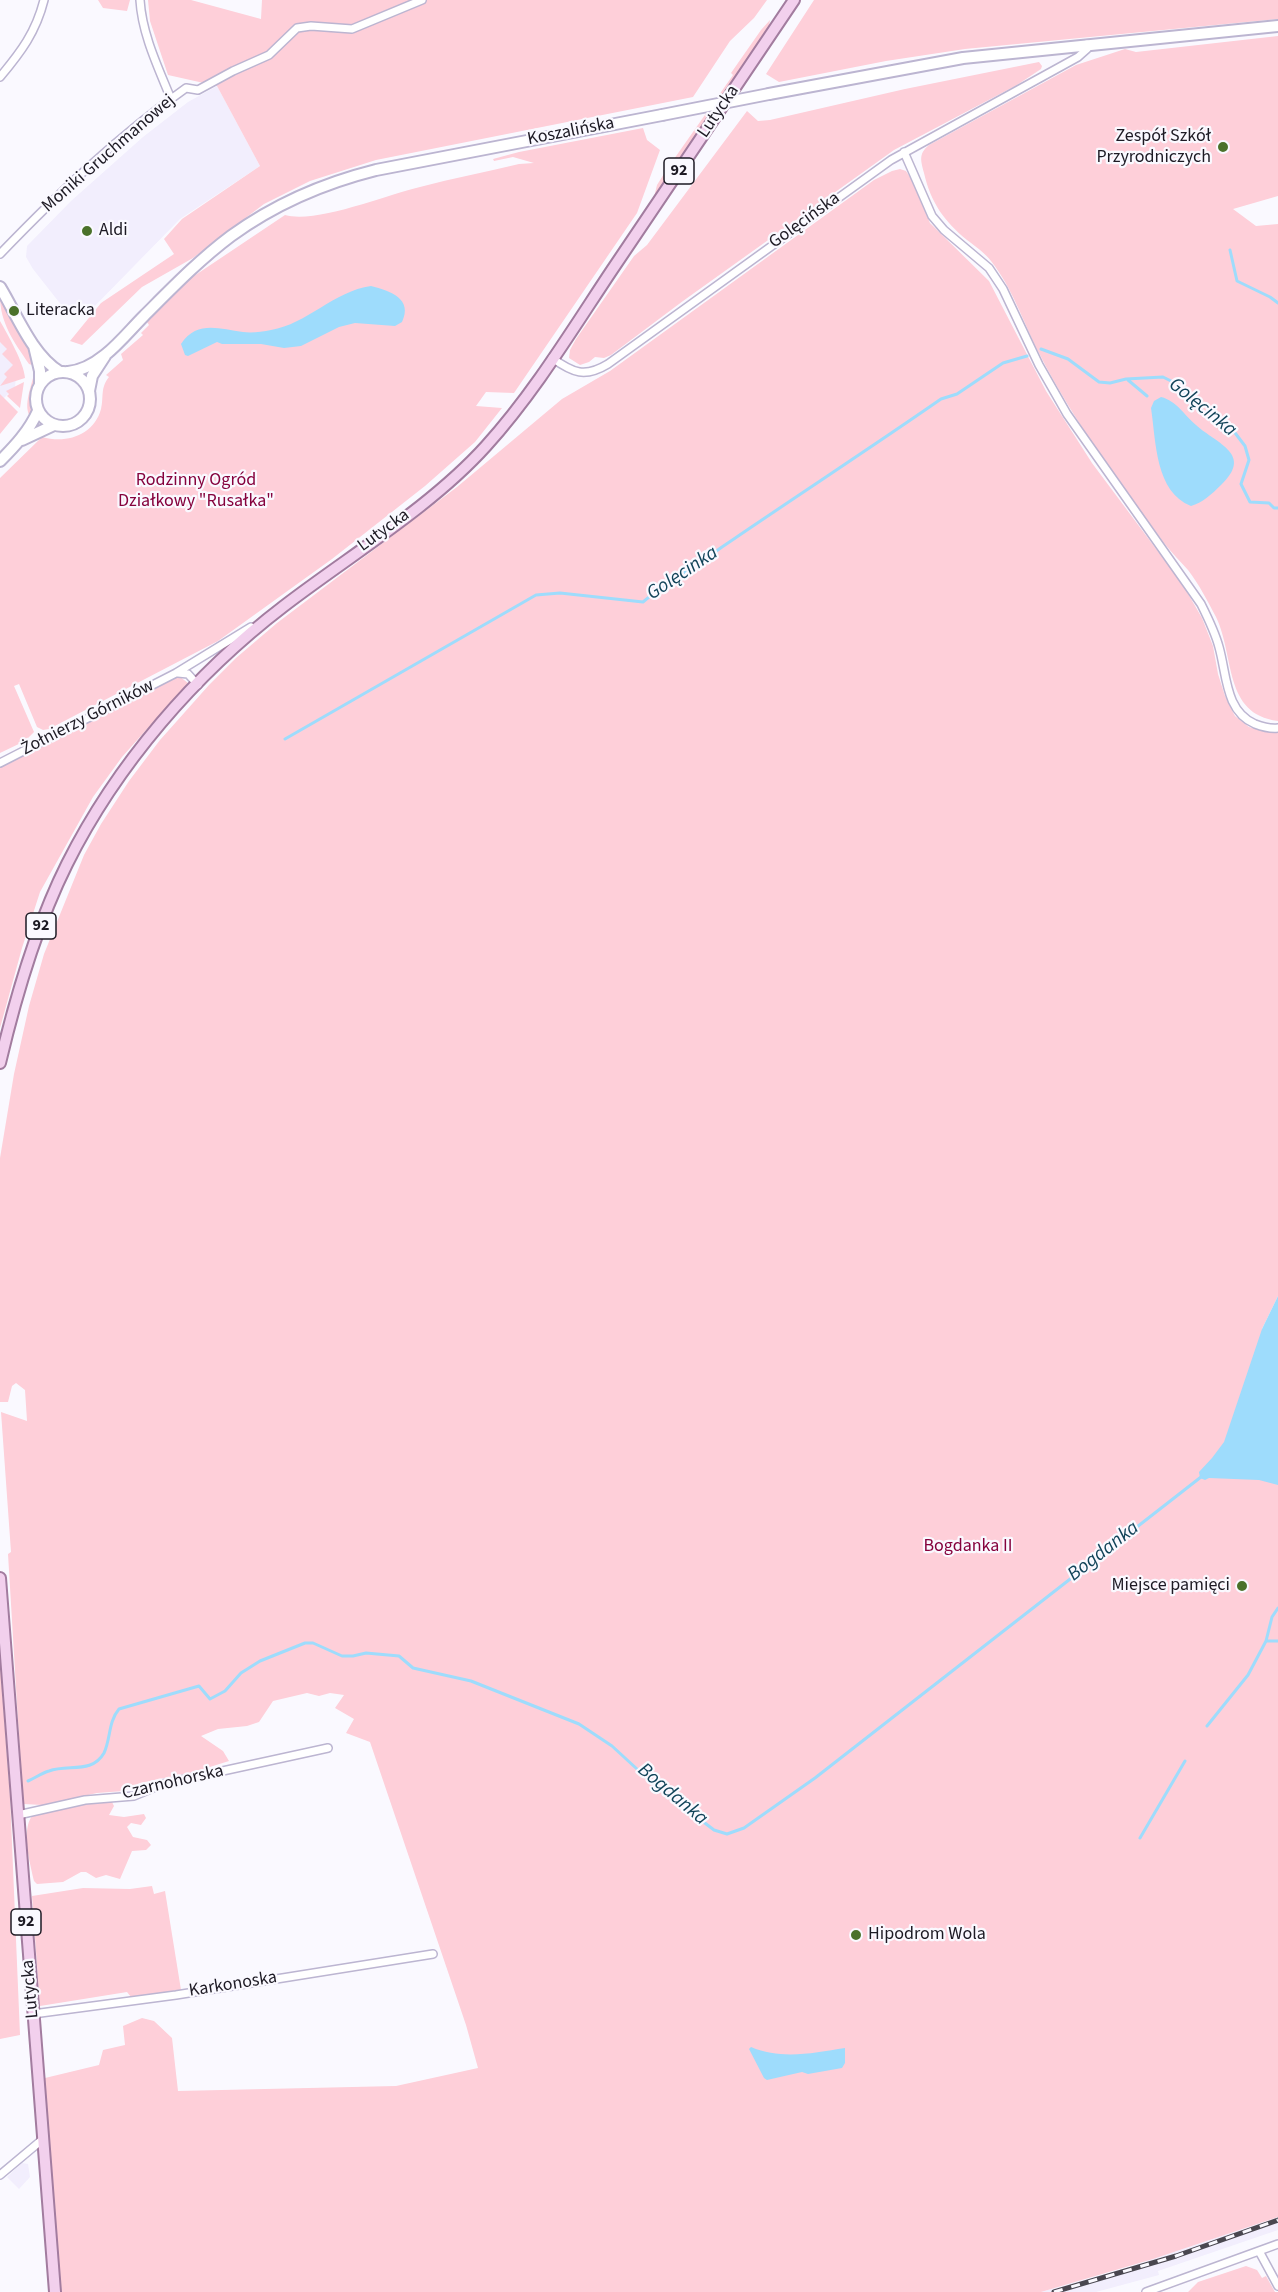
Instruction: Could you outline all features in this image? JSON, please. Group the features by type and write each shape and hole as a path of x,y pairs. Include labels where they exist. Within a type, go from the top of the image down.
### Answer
{"main road":[{"name":"Lutycka","path":"0,1063 38,933 58,883 104,798 127,766 162,723 237,646 282,607 426,500 468,465 503,425 552,358 794,0"},
{"name":"Lutycka","path":"0,1578 54,2292"}],"street":[{"path":"0,77 24,47 39,22 44,0"},
{"path":"140,0 141,16 171,99"},
{"name":"Moniki Gruchmanowej","path":"0,254 81,174 186,87 198,90 269,55 297,28 310,26 352,29 422,0"},
{"path":"1092,44 1278,26"},
{"name":"Golęcińska","path":"552,358 567,368 582,373 595,371 608,364 904,152 1084,53 1092,44"},
{"name":"Koszalińska","path":"89,391 92,376 105,356 183,276 211,252 260,217 303,194 337,181 376,170 963,58 1092,44"},
{"path":"1066,63 1074,52 1073,45"},
{"path":"904,152 932,216 944,230 989,268 1004,289 1040,365 1067,414 1201,604 1216,636 1227,688 1238,711 1246,720 1262,727 1278,728"},
{"path":"0,287 33,343 50,365 78,376 85,382 89,391 88,410 81,419 72,424 54,425 19,442"},
{"path":"0,461 19,442 38,411 37,393 40,371 33,343"},
{"name":"Koszalińska","path":"64,372 84,368 105,356"},
{"path":"40,384 46,378 64,372"},
{"path":"38,411 54,425"},
{"name":"Żołnierzy Górników","path":"0,763 176,673 282,607"},
{"name":"Żołnierzy Górników","path":"176,673 188,674 198,685"},
{"name":"Czarnohorska","path":"18,1815 85,1800 134,1796 163,1784 328,1748"},
{"name":"Karkonoska","path":"33,2014 176,1995 433,1954"},
{"path":"0,2175 43,2139"},
{"path":"1146,2292 1167,2289 1278,2244"},
{"path":"1258,2251 1278,2286"}],"shaded area":[{"path":"217,86 260,166 180,219 88,313 66,311 33,269 26,257 27,246 71,201 143,137 188,102"},
{"path":"0,337 17,366 15,387 0,402"},
{"path":"22,2163 28,2164 30,2177 19,2189 7,2177"},
{"path":"1278,2217 1278,2230 1158,2271 1159,2275 1096,2292 1041,2292 1129,2267"}],"green space":[{"path":"98,0 130,0 127,11 103,8"},
{"path":"148,0 191,0 261,19 262,0 767,0 754,18 730,41 693,97 376,160 310,181 264,204 193,258 142,287 82,345 70,341 101,303 174,254 164,239 182,219 260,166 217,86 168,75 150,21"},
{"path":"814,0 1278,0 1278,19 965,49 886,61 779,82 766,74"},
{"path":"770,20 768,31 654,197 657,185 667,169 733,75 731,73"},
{"path":"1278,36 1278,196 1233,209 1256,226 1278,224 1278,721 1260,716 1248,707 1239,695 1222,632 1200,587 1164,543 1082,427 1052,378 999,272 986,255 959,233 939,211 930,193 921,158 923,151 929,145 1076,65 1125,49 1136,52"},
{"path":"1039,62 1041,69 1017,85 894,150 611,355 604,358 595,357 580,365 569,358 570,350 576,339 634,256 647,245 747,111 758,121 770,120 905,89"},
{"name":"Rodzinny Ogród Działkowy \"Rusałka\"","path":"643,128 647,140 660,150 637,213 514,393 486,392 476,406 502,408 475,442 425,486 332,559 218,641 49,729 43,730 37,727 19,684 14,686 34,732 25,741 0,753 0,478 42,437 70,438 86,431 92,425 101,409 103,389 109,377 106,375 123,360 121,354 143,335 141,333 149,325 147,322 156,309 191,278 285,215 314,216 445,181 519,164 534,163 513,157 494,161 493,159"},
{"name":"Bogdanka II","path":"900,169 906,171 910,177 930,223 989,281 1046,391 1092,463 1183,585 1202,618 1213,646 1225,696 1235,716 1249,727 1266,732 1278,732 1278,1296 1262,1329 1278,1472 1278,2217 1153,2259 1041,2292 59,2292 47,2145 45,2078 99,2065 103,2050 125,2045 123,2026 142,2018 154,2021 172,2038 178,2091 396,2086 478,2068 466,2025 370,1742 346,1733 354,1719 335,1708 344,1695 330,1693 319,1696 307,1693 273,1701 259,1722 247,1726 218,1729 201,1736 223,1751 229,1761 194,1772 140,1783 124,1791 97,1793 43,1805 23,1804 8,1554 11,1552 1,1412 27,1421 25,1390 16,1383 12,1386 8,1402 0,1402 0,1158 14,1074 29,1006 44,954 84,855 101,824 129,781 160,740 236,658 277,623 457,487 562,399 610,371 874,180"},
{"path":"0,296 26,341 34,363 32,365 18,348 5,324"},
{"path":"0,321 19,357 25,378 0,386 7,377 4,374 13,365 2,354 7,349 0,342"},
{"path":"37,374 31,418 28,399 33,378"},
{"path":"24,382 20,408 7,396 9,394 6,391"},
{"path":"0,394 18,412 0,434"},
{"path":"179,676 188,683 122,757 93,797 40,892 0,1028 0,767"},
{"path":"0,1662 10,1796 20,2035 0,2039"},
{"path":"111,1800 114,1806 109,1815 124,1817 144,1814 146,1818 141,1825 131,1823 127,1827 133,1837 147,1840 151,1845 146,1850 132,1851 120,1879 106,1875 96,1878 86,1872 81,1872 63,1882 37,1884 34,1881 27,1847 27,1830 32,1816 71,1806"},
{"path":"152,1886 154,1894 165,1891 181,1990 131,1997 127,1992 40,2006 32,1896 83,1888 130,1889"},
{"path":"1246,2266 1257,2270 1262,2278 1266,2276 1275,2292 1188,2292 1198,2282"}],"water":[{"path":"371,286 386,290 398,297 405,307 402,322 395,326 355,323 339,327 301,346 284,348 261,344 217,342 188,356 185,355 181,344 187,336 201,329 217,328 253,332 284,327 345,294"},
{"path":"1161,397 1176,405 1196,425 1229,450 1233,457 1234,465 1230,474 1210,495 1195,505 1191,506 1179,499 1170,489 1159,464 1151,408 1154,401"},
{"path":"1278,1296 1278,1485 1259,1480 1209,1478 1205,1480 1200,1478 1199,1472 1224,1442 1262,1329"},
{"path":"751,2047 786,2054 845,2048 845,2063 842,2068 808,2074 802,2072 767,2080 749,2049"}],"waterway":[{"path":"1230,250 1237,281 1278,303"},
{"name":"Golęcinka","path":"1041,349 1068,359 1099,382 1110,383 1126,379 1163,377 1171,381 1204,413 1229,425 1245,446 1249,460 1241,484 1250,502 1269,503 1274,508 1278,508"},
{"name":"Golęcinka","path":"285,739 536,595 560,593 643,602 672,580 941,399 957,394 1003,363 1027,356"},
{"path":"1128,380 1147,396"},
{"name":"Bogdanka","path":"28,1781 49,1771 87,1766 99,1760 104,1753 113,1719 119,1709 199,1686 210,1699 225,1691 241,1673 260,1661 305,1643 313,1643 342,1656 366,1653 399,1656 413,1668 471,1681 579,1724 612,1746 650,1781 714,1830 727,1834 744,1828 815,1778 1201,1477"},
{"path":"1266,1641 1272,1617 1278,1608"},
{"path":"1207,1726 1248,1675 1266,1641 1278,1641"},
{"path":"1140,1838 1185,1761"}],"railway":[{"path":"1054,2292 1176,2256 1278,2220"}],"place":[{"name":"Zespół Szkół Przyrodniczych","path":"1223,147"},
{"name":"Aldi","path":"87,231"},
{"name":"Literacka","path":"14,311"},
{"name":"Miejsce pamięci","path":"1242,1586"},
{"name":"Hipodrom Wola","path":"856,1935"}]}
